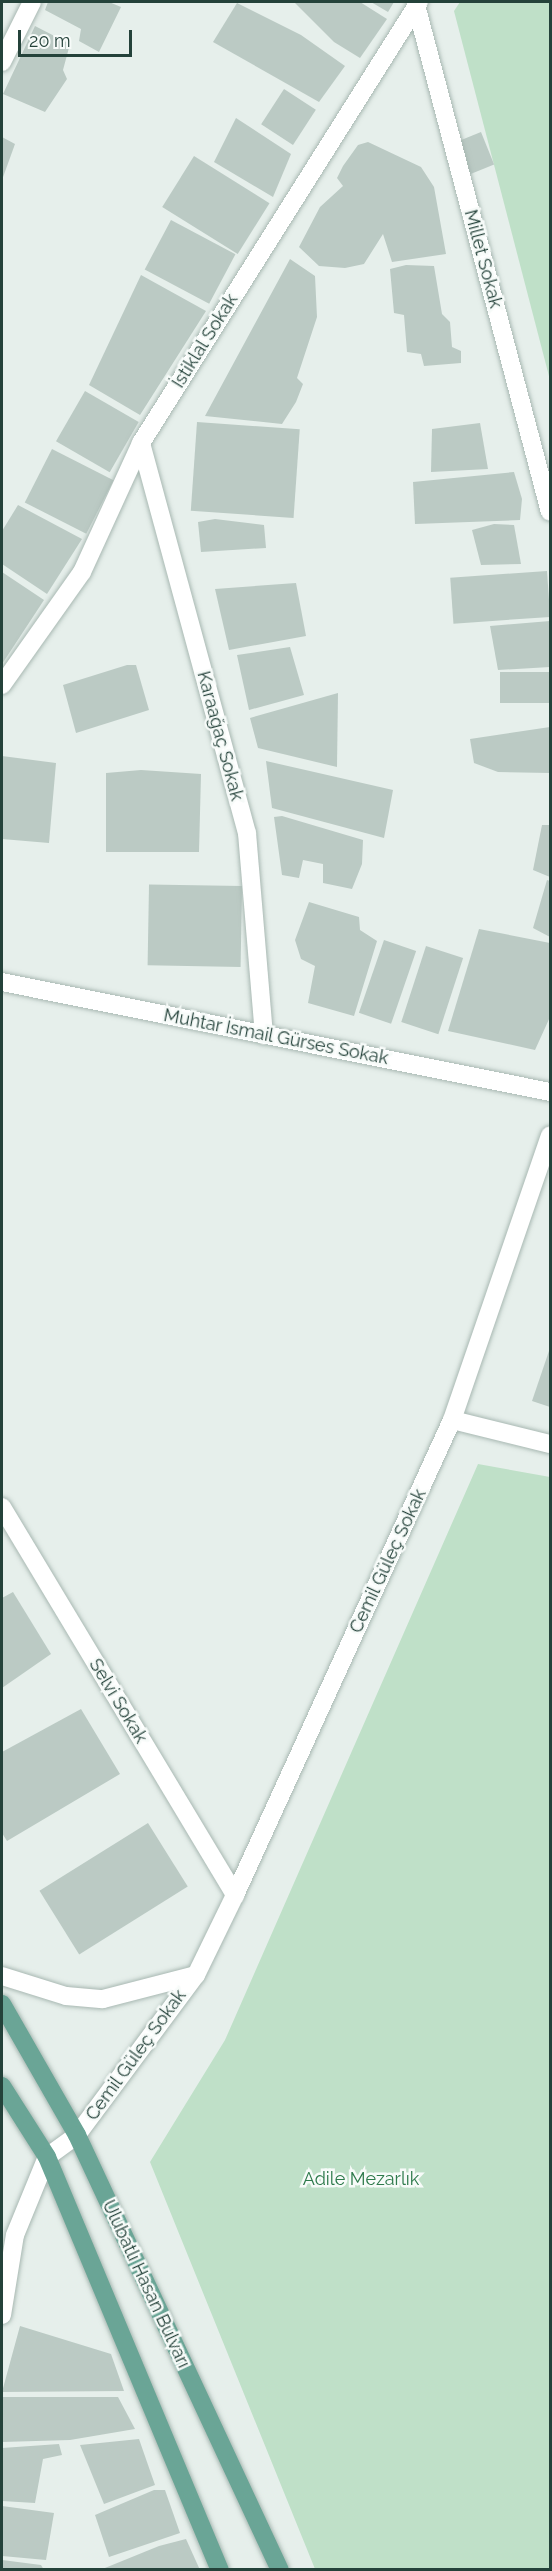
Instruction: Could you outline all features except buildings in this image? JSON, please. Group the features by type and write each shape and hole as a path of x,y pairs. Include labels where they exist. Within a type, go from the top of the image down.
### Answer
{"main road":[{"name":"Ulubatlı Hasan Bulvarı","path":"2,2004 77,2135 280,2570"},
{"path":"2,2086 47,2157 220,2570"}],"street":[{"path":"2,62 32,2"},
{"name":"İstiklal Sokak","path":"2,685 82,572 141,443 417,3"},
{"name":"Millet Sokak","path":"417,3 550,512"},
{"name":"Karaağaç Sokak","path":"141,443 247,833 264,1035"},
{"name":"Muhtar İsmail Gürses Sokak","path":"2,982 550,1092"},
{"name":"Cemil Güleç Sokak","path":"47,2157 77,2135 196,1975 235,1895 452,1420 550,1135"},
{"path":"452,1420 550,1444"},
{"name":"Selvi Sokak","path":"2,1507 235,1895"},
{"name":"Cemil Güleç Sokak","path":"2,1976 66,1996 103,1999 196,1975"},
{"path":"2,2315 15,2235 47,2157"}],"green space":[{"path":"460,2 550,2 550,380 454,11"},
{"name":"Adile Mezarlık","path":"478,1464 550,1477 550,2569 315,2569 150,2162 225,2040"}]}
